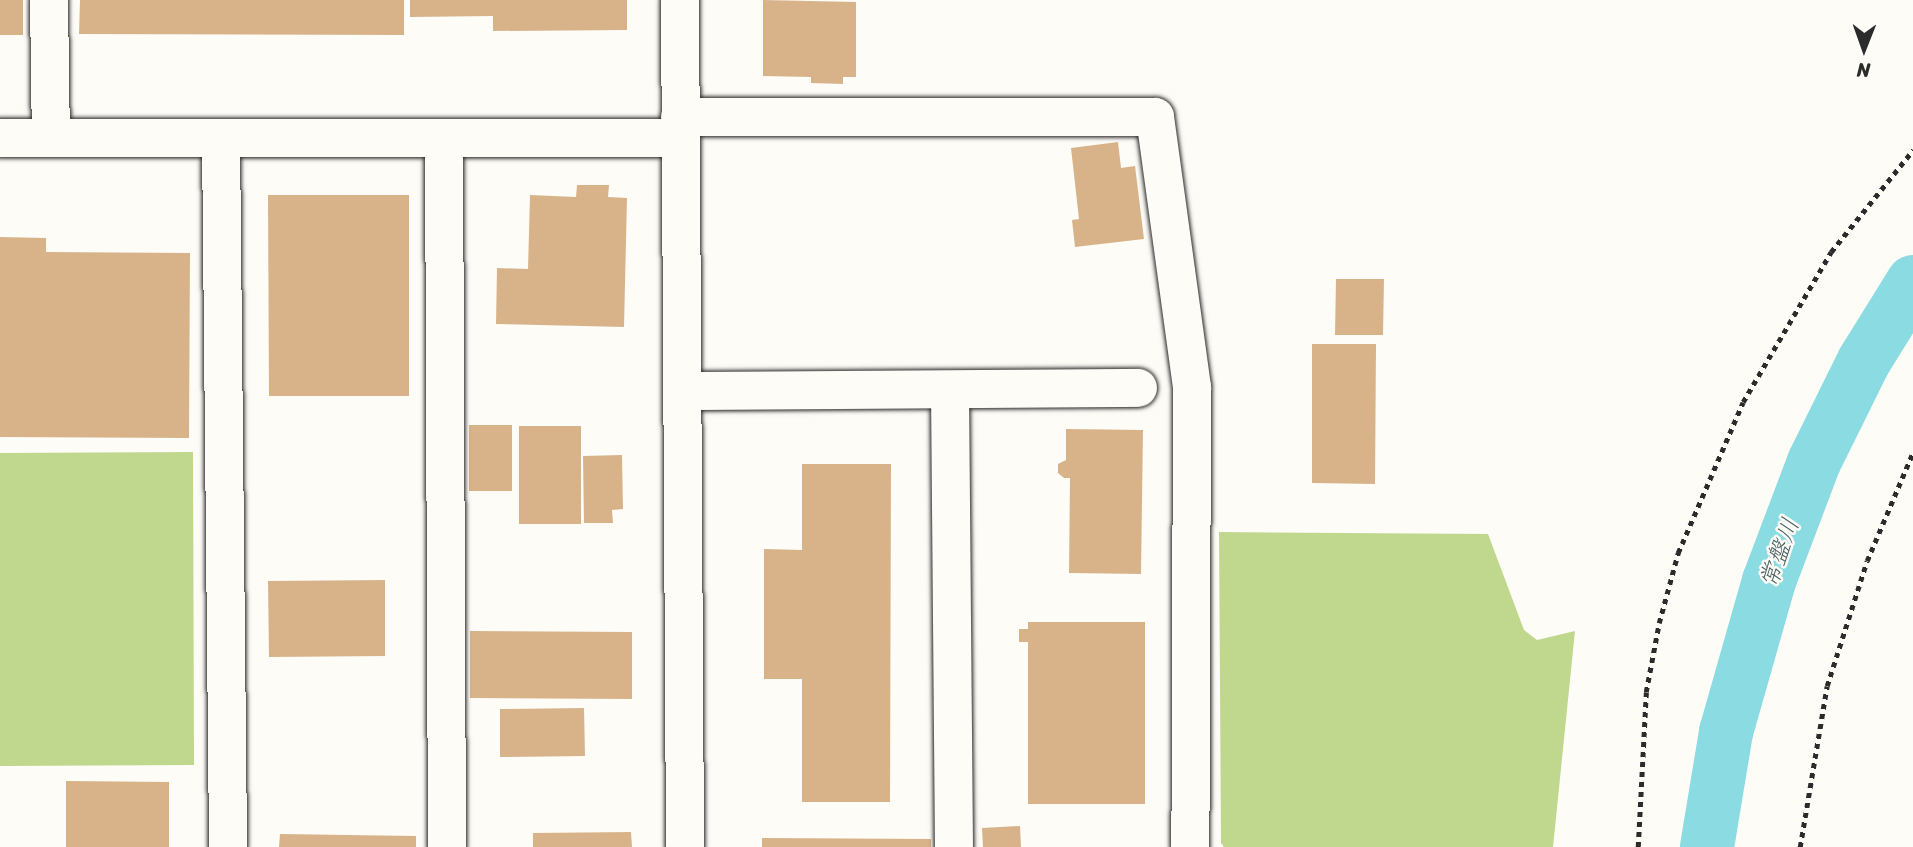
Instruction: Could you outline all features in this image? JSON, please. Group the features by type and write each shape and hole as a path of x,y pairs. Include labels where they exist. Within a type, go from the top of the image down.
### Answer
{"street":[{"path":"49,0 51,138"},
{"path":"680,0 685,847"},
{"path":"0,138 444,138 681,127 1155,117 1192,387 1191,847"},
{"path":"221,138 228,847"},
{"path":"444,138 447,847"},
{"path":"682,391 1138,388"},
{"path":"950,390 954,847"}],"path":[{"path":"1638,847 1646,692 1659,624 1683,540 1708,475 1743,402 1831,252 1913,149"},
{"path":"1800,847 1827,686 1867,561 1913,452"}],"green space":[{"path":"193,452 194,765 0,766 0,453"},
{"path":"1219,532 1488,534 1524,630 1537,640 1575,631 1553,847 1224,847 1221,843"}],"building":[{"path":"0,0 23,0 23,35 0,35"},
{"path":"80,0 404,0 404,35 79,34"},
{"path":"410,0 627,0 627,30 493,31 493,16 410,17"},
{"path":"763,0 856,2 856,77 843,77 843,84 811,83 811,77 763,76"},
{"path":"1118,142 1121,168 1135,166 1144,239 1075,247 1072,220 1079,219 1071,148"},
{"path":"577,185 609,185 608,197 627,198 624,327 496,324 497,268 528,269 530,195 576,197"},
{"path":"268,195 409,195 409,396 269,396"},
{"path":"0,237 46,238 46,252 190,253 189,438 0,437"},
{"path":"1336,279 1384,279 1383,335 1335,335"},
{"path":"1312,344 1376,344 1375,484 1312,483"},
{"path":"469,425 512,425 512,491 469,491"},
{"path":"519,426 581,426 581,524 519,524"},
{"path":"1066,429 1143,430 1141,574 1069,573 1070,478 1064,478 1058,473 1058,464 1066,460"},
{"path":"622,455 623,509 612,510 613,523 584,523 583,456"},
{"path":"802,464 891,464 890,802 802,802 802,679 764,679 764,549 802,550"},
{"path":"385,580 385,656 269,657 268,581"},
{"path":"1028,622 1145,622 1145,804 1028,804 1028,642 1019,642 1019,629 1028,629"},
{"path":"470,631 632,632 632,699 470,698"},
{"path":"584,708 585,756 500,757 500,709"},
{"path":"66,781 169,782 169,847 66,847"},
{"path":"1020,826 1021,847 983,847 982,828"},
{"path":"631,832 632,847 533,847 533,833"},
{"path":"280,834 416,836 416,847 279,847"},
{"path":"762,838 931,839 931,847 762,847"}],"waterway":[{"name":"常盤川","path":"1707,847 1726,732 1769,581 1814,462 1864,361 1913,282"}]}
